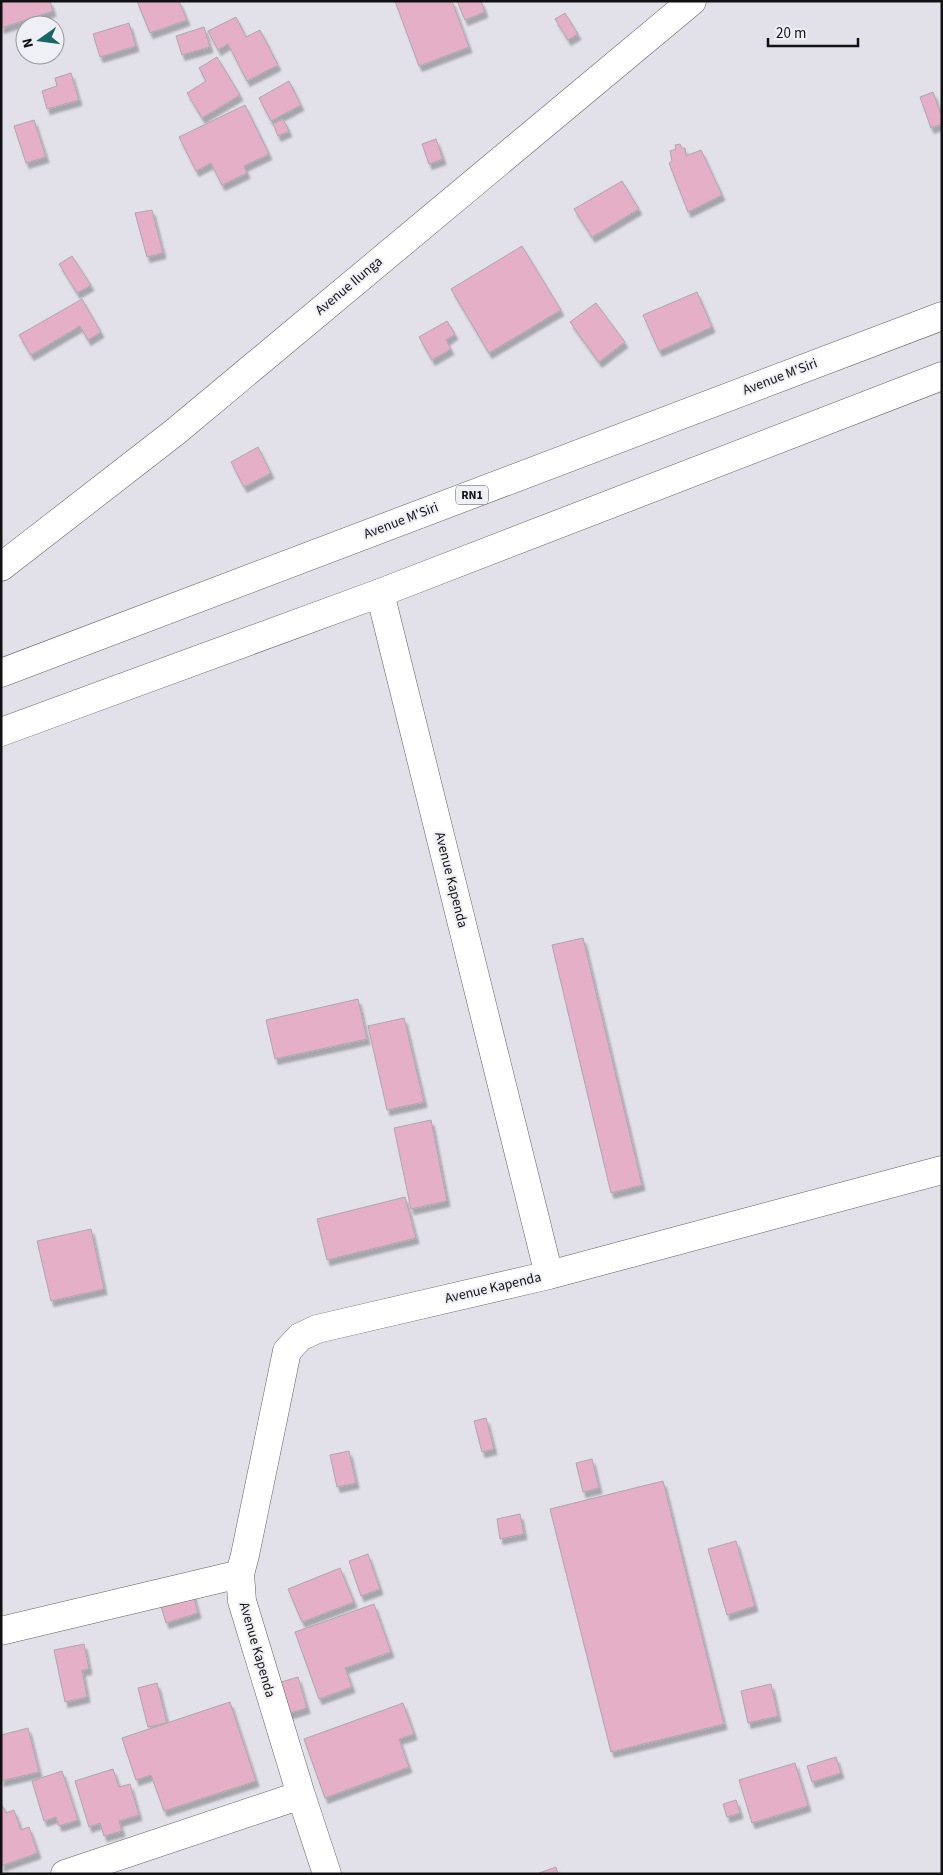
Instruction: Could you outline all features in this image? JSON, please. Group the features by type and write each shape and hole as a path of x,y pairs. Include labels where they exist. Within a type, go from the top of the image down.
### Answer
{"main road":[{"name":"Avenue Ilunga","path":"1,566 174,432 692,1"},
{"name":"Avenue M'Siri","path":"1,673 942,316"},
{"path":"1,732 380,593 942,376"},
{"name":"Avenue Kapenda","path":"327,1874 242,1601 240,1574 287,1352 300,1336 317,1329 549,1275 380,593"},
{"path":"549,1275 942,1170"},
{"path":"1,1631 240,1574"},
{"path":"65,1874 301,1795"}],"building":[{"path":"1,1 50,1 53,11 41,15 15,15 15,23 1,28"},
{"path":"137,1 179,1 187,20 150,33"},
{"path":"395,1 452,1 469,47 419,66"},
{"path":"457,1 481,1 485,12 465,20"},
{"path":"565,13 578,34 568,40 555,19"},
{"path":"236,17 246,37 260,30 278,65 247,81 228,44 218,50 208,31"},
{"path":"129,23 136,46 100,57 93,34"},
{"path":"204,27 210,47 182,55 176,36"},
{"path":"217,57 240,95 202,118 187,93 206,81 199,68"},
{"path":"71,73 79,100 47,109 42,91 57,86 55,78"},
{"path":"289,81 301,105 271,121 259,98"},
{"path":"933,92 942,117 942,124 931,128 920,97"},
{"path":"245,105 269,154 244,166 247,173 222,185 211,163 196,171 179,137"},
{"path":"283,119 289,131 278,136 273,124"},
{"path":"34,120 46,157 26,163 14,126"},
{"path":"436,139 443,159 429,164 422,144"},
{"path":"680,144 682,148 685,148 686,156 701,150 722,195 688,212 669,163 672,161 670,151 676,149 675,145"},
{"path":"622,181 639,209 592,237 574,209"},
{"path":"152,210 163,253 147,257 135,213"},
{"path":"522,246 561,310 489,353 451,289"},
{"path":"72,256 91,285 77,293 59,264"},
{"path":"697,292 712,327 659,351 643,315"},
{"path":"82,299 101,332 88,340 80,326 31,355 19,335"},
{"path":"596,303 625,342 599,362 570,322"},
{"path":"447,321 455,334 446,340 451,349 432,360 419,337"},
{"path":"258,447 271,473 244,487 231,462"},
{"path":"583,938 642,1185 611,1193 552,945"},
{"path":"358,999 367,1039 275,1059 266,1020"},
{"path":"404,1018 424,1102 387,1110 368,1026"},
{"path":"431,1120 447,1201 411,1209 394,1128"},
{"path":"405,1197 416,1238 327,1260 317,1219"},
{"path":"91,1229 104,1289 51,1301 37,1241"},
{"path":"486,1418 494,1449 482,1452 474,1421"},
{"path":"349,1451 356,1483 337,1487 330,1455"},
{"path":"592,1459 599,1488 583,1492 576,1463"},
{"path":"663,1481 724,1724 611,1752 550,1509"},
{"path":"520,1514 524,1534 500,1539 497,1519"},
{"path":"736,1541 755,1606 727,1615 708,1549"},
{"path":"368,1554 380,1589 361,1596 349,1561"},
{"path":"340,1568 354,1602 302,1622 288,1589"},
{"path":"192,1590 198,1613 166,1623 159,1599"},
{"path":"374,1604 391,1652 345,1668 352,1687 319,1699 295,1632"},
{"path":"84,1644 89,1669 82,1670 87,1697 65,1702 54,1650"},
{"path":"298,1677 307,1708 284,1715 275,1684"},
{"path":"157,1683 167,1723 148,1727 138,1688"},
{"path":"771,1684 778,1716 748,1723 741,1691"},
{"path":"230,1702 256,1781 164,1811 151,1775 136,1780 122,1738"},
{"path":"403,1703 414,1734 399,1739 409,1767 325,1798 304,1739"},
{"path":"28,1728 39,1772 1,1781 1,1735"},
{"path":"836,1757 841,1773 812,1782 807,1766"},
{"path":"795,1763 808,1806 752,1823 739,1780"},
{"path":"113,1769 119,1787 130,1784 139,1815 119,1821 122,1831 104,1836 100,1823 89,1827 75,1781"},
{"path":"62,1771 78,1820 59,1826 56,1817 44,1821 32,1781"},
{"path":"736,1800 740,1813 727,1817 723,1804"},
{"path":"1,1803 6,1813 14,1810 21,1830 29,1827 38,1853 1,1866"},
{"path":"556,1867 558,1874 539,1874 539,1873"}]}
